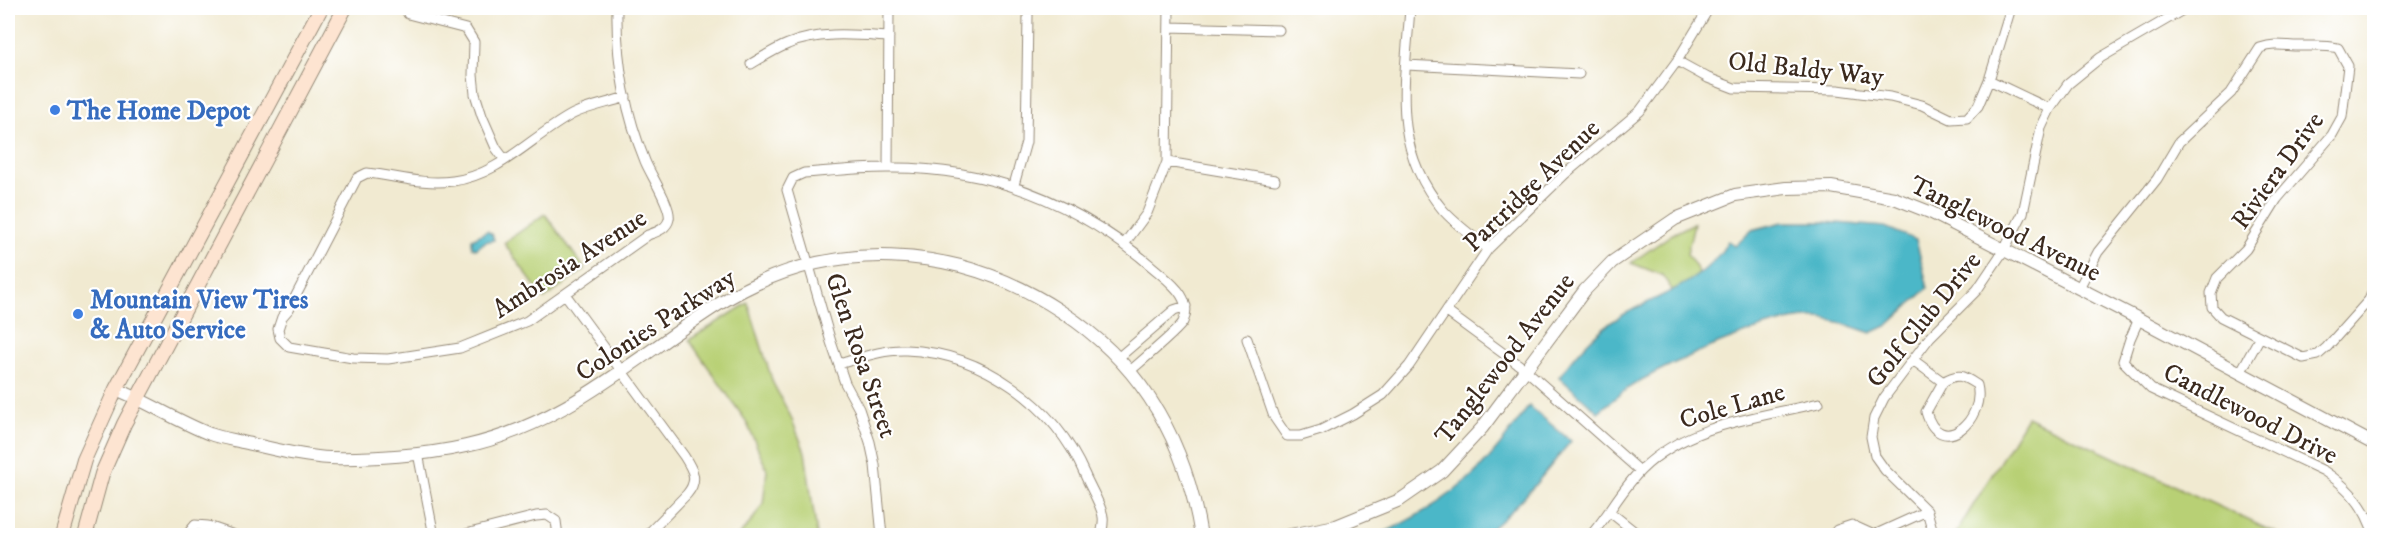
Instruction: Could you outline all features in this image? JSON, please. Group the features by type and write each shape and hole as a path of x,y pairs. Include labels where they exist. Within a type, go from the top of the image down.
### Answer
{"main road":[{"path":"62,536 84,460 116,389 321,8"},
{"path":"85,536 102,474 138,398 345,8"}],"street":[{"path":"408,14 466,29 474,42 473,75 482,116 493,141 505,160 575,113 626,97 620,63 617,8"},
{"path":"889,8 888,168 956,173 1014,185 1082,216 1125,243 1179,290 1186,306 1183,323 1130,371"},
{"path":"1125,243 1147,213 1167,162 1169,8"},
{"path":"1410,8 1404,105 1405,134 1412,161 1426,188 1444,212 1488,249"},
{"name":"Partridge Avenue","path":"1247,339 1274,417 1287,435 1301,436 1321,430 1383,395 1409,366 1488,249 1565,174 1640,111 1677,61 1709,8"},
{"path":"2011,8 1989,80 2050,109"},
{"name":"Golf Club Drive","path":"1927,511 1885,470 1875,456 1870,436 1874,418 1884,398 1946,319 1977,290 2004,250 2024,213 2041,128 2050,109 2068,84 2100,58 2186,8"},
{"path":"1014,185 1026,142 1028,15"},
{"path":"1168,27 1279,30"},
{"path":"751,64 788,44 802,40 846,35 889,37"},
{"name":"Riviera Drive","path":"2079,288 2098,252 2157,179 2179,142 2232,93 2260,48 2275,43 2303,47 2323,44 2338,48 2348,66 2342,117 2332,135 2277,199 2246,249 2217,278 2211,293 2212,307 2221,318 2260,337"},
{"name":"Old Baldy Way","path":"1677,61 1708,78 1734,87 1838,90 1890,97 1922,105 1952,118 1967,118 1978,106 1989,80"},
{"path":"1406,65 1579,74"},
{"name":"Ambrosia Avenue","path":"505,160 484,172 455,181 402,180 367,172 357,178 290,309 282,317 278,328 280,338 288,347 353,358 388,359 460,348 526,321 648,236 663,229 669,219 669,206 649,170 636,138 626,97"},
{"path":"1167,162 1275,180"},
{"name":"Glen Rosa Street","path":"882,536 875,465 870,442 859,409 839,364 787,190 793,178 804,173 888,168"},
{"name":"Tanglewood Avenue","path":"1285,536 1336,526 1400,500 1443,471 1482,428 1584,290 1612,262 1675,219 1735,195 1786,188 1831,187 1894,198 1932,213 2139,319 2374,444"},
{"name":"Colonies Parkway","path":"116,389 211,434 276,450 329,458 418,453 467,446 505,435 551,416 607,383 722,302 772,278 809,264 852,257 893,255 935,259 969,267 1047,302 1076,321 1118,358 1152,399 1177,447 1191,488 1201,536"},
{"path":"2240,373 2260,337 2303,358 2318,355 2369,300 2374,288"},
{"path":"564,294 692,469 696,478 687,494 646,536"},
{"path":"1118,358 1174,310 1186,306"},
{"path":"1447,312 1526,370 1640,471"},
{"name":"Candlewood Drive","path":"2139,319 2123,361 2151,389 2324,471 2342,482 2361,503 2374,536"},
{"path":"839,364 876,353 904,350 939,354 974,365 1010,384 1041,409 1068,442 1103,517 1101,535"},
{"path":"1913,360 1943,382"},
{"path":"1953,376 1964,377 1977,385 1980,395 1976,408 1965,427 1948,435 1938,431 1929,423 1926,412 1943,382 1953,376"},
{"name":"Cole Lane","path":"1590,536 1640,471 1680,440 1712,427 1819,403"},
{"path":"418,453 434,536"},
{"path":"1832,536 1837,530 1852,525 1874,536 1927,511 1934,536"},
{"path":"1610,512 1640,536"},
{"path":"458,536 547,515 556,521 558,536"},
{"path":"187,535 195,525 208,526 237,536"}],"green space":[{"path":"545,214 585,269 544,299 504,243"},
{"path":"1694,223 1687,254 1701,275 1673,291 1662,275 1631,263 1671,235"},
{"path":"748,303 773,383 790,415 805,452 817,535 739,535 763,504 767,470 746,421 689,340"},
{"path":"2027,417 2280,535 1955,535"}],"water":[{"path":"1783,222 1824,222 1885,227 1916,240 1928,288 1888,325 1871,333 1818,318 1776,324 1720,343 1666,367 1627,389 1598,412 1559,377 1594,336 1621,316 1681,286 1694,277 1707,267 1728,241 1735,246 1752,230"},
{"path":"487,231 492,234 494,240 485,242 476,249 472,247 472,239"},
{"path":"1529,406 1571,441 1530,491 1495,525 1483,535 1379,535 1424,511 1466,481 1492,455"}],"place":[{"name":"The Home Depot","path":"55,110"},
{"name":"Mountain View Tires & Auto Service","path":"78,314"}]}
